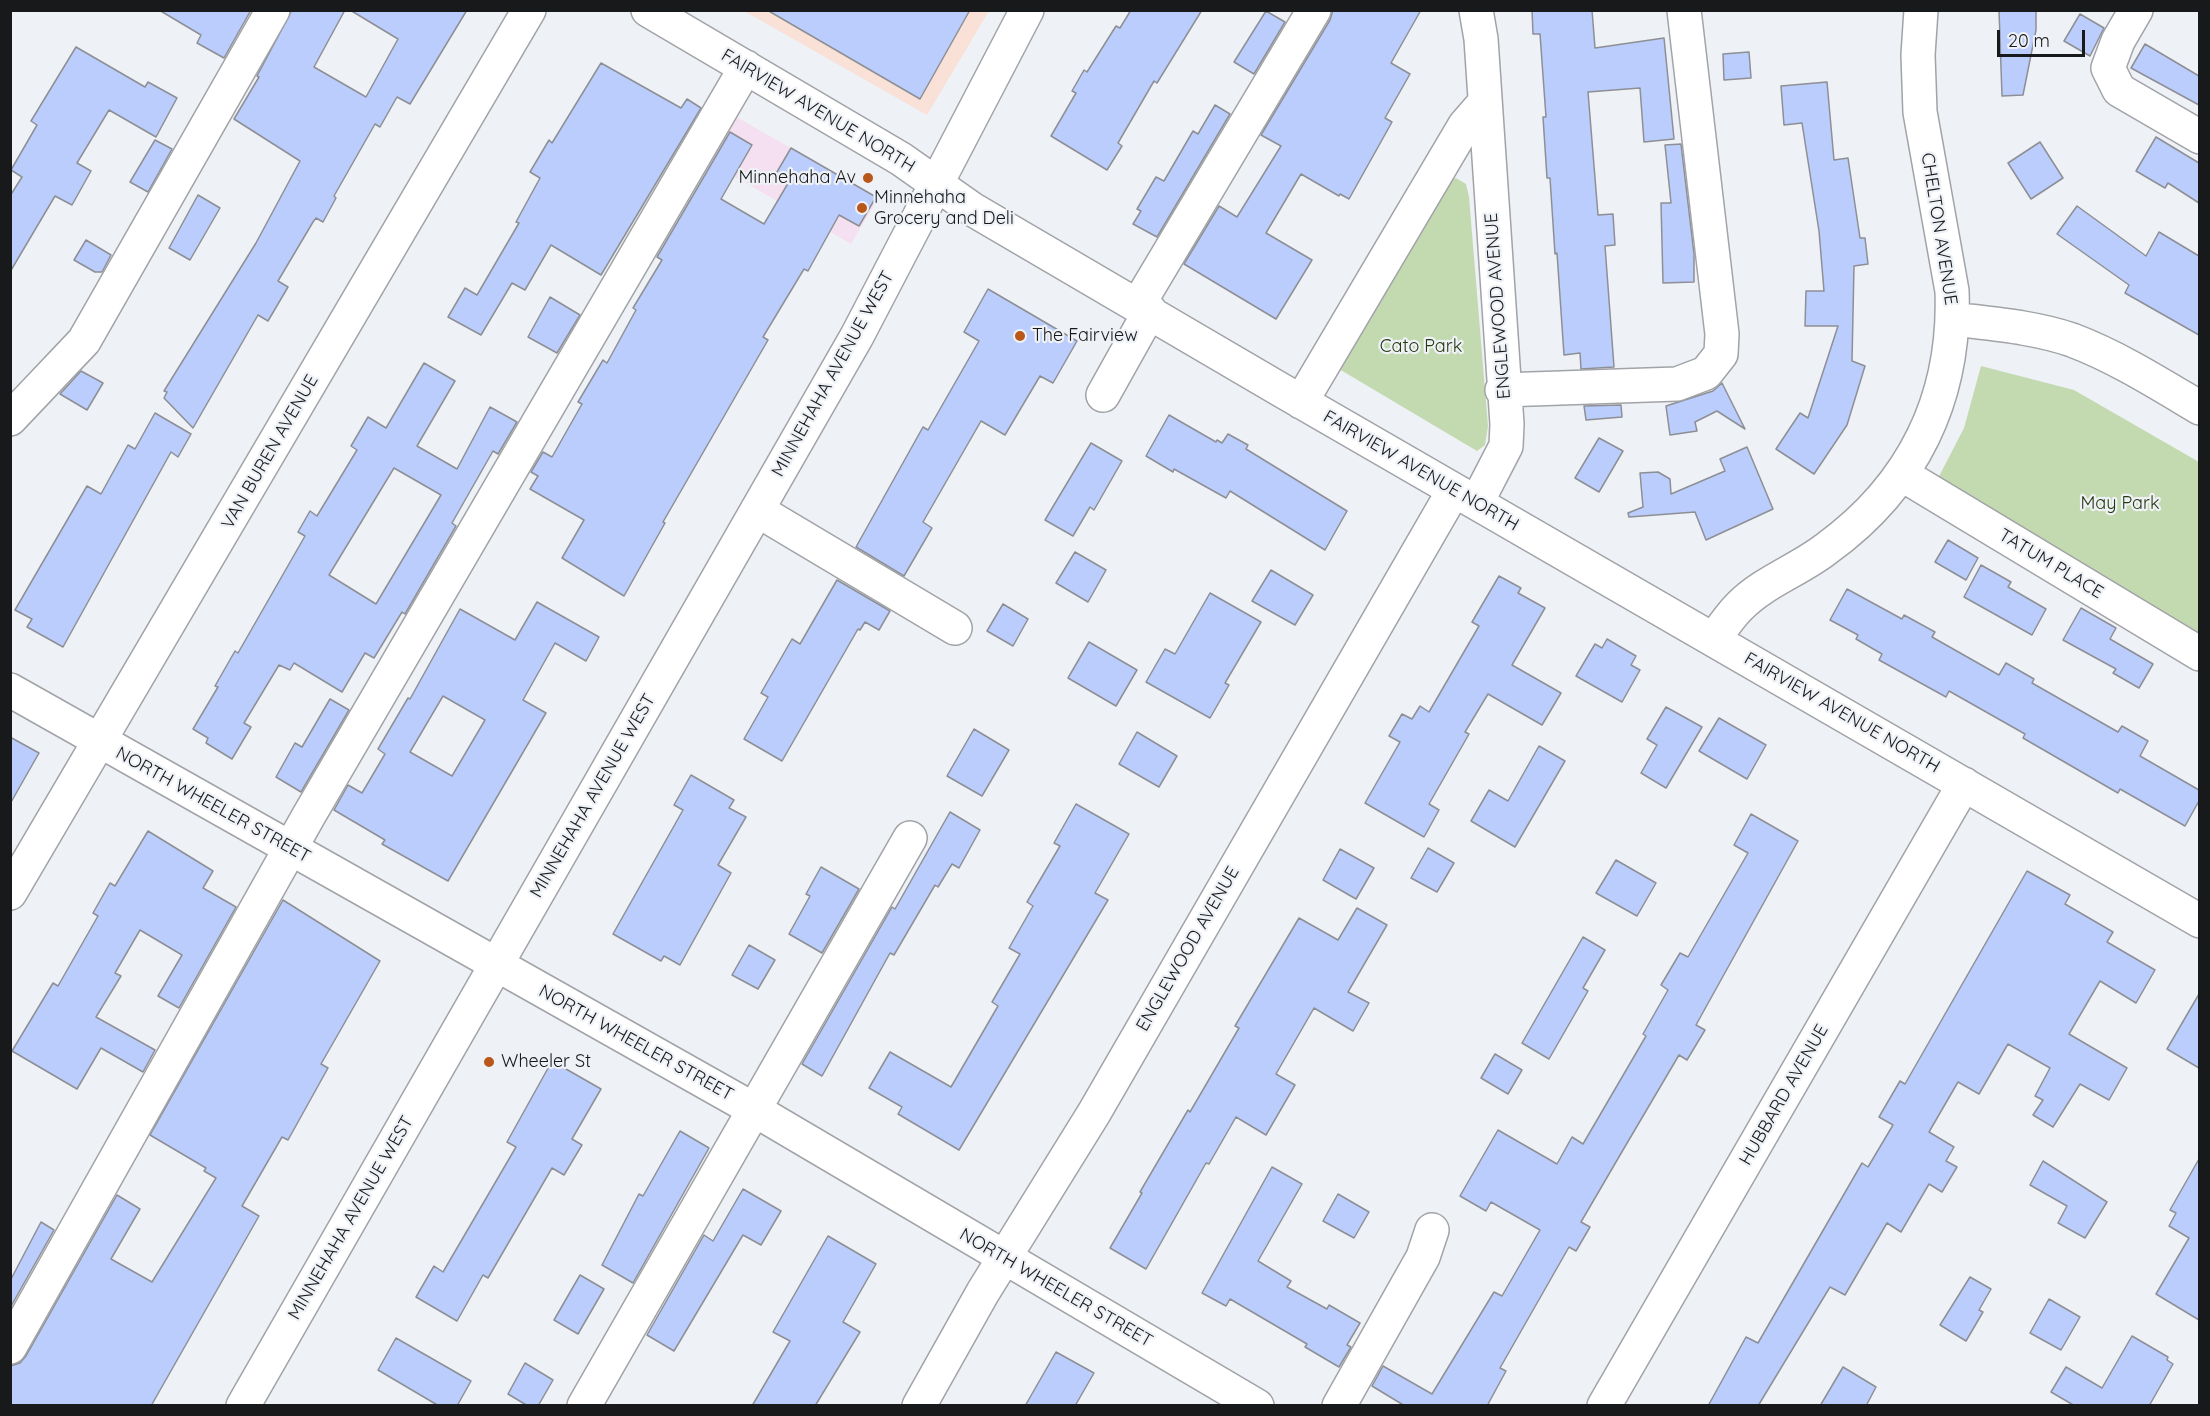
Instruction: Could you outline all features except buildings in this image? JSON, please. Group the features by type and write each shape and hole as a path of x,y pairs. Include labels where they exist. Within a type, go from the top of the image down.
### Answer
{"street":[{"path":"10,419 84,341 273,10"},
{"name":"VAN BUREN AVENUE","path":"10,894 529,10"},
{"name":"FAIRVIEW AVENUE NORTH","path":"648,10 937,183 972,209 1301,402 1964,784 2197,913"},
{"name":"MINNEHAHA AVENUE WEST","path":"243,1406 857,336 1027,10"},
{"path":"1103,395 1144,308 1314,10"},
{"name":"ENGLEWOOD AVENUE","path":"919,1406 983,1292 1005,1260 1465,496 1506,446 1481,39 1476,10"},
{"path":"1502,390 1677,384 1706,373 1721,354 1722,334 1684,10"},
{"name":"CHELTON AVENUE","path":"1714,639 1739,607 1758,591 1826,549 1868,514 1903,475 1926,428 1941,390 1953,319 1951,284 1920,112 1918,55 1922,10"},
{"path":"2136,10 2118,41 2108,68 2119,90 2199,137"},
{"path":"10,1347 291,849 746,67"},
{"path":"1301,402 1465,124 1485,102"},
{"path":"1953,319 2016,326 2071,340 2124,364 2199,408"},
{"name":"TATUM PLACE","path":"1903,475 2199,654"},
{"path":"757,510 955,628"},
{"name":"NORTH WHEELER STREET","path":"13,697 291,849 753,1109 1005,1260 1257,1406"},
{"name":"HUBBARD AVENUE","path":"1604,1406 1964,784"},
{"path":"584,1406 738,1142 753,1109 910,838"},
{"path":"1340,1406 1423,1257 1432,1230"}],"shaded area":[{"path":"744,11 989,11 927,115"},
{"path":"733,115 878,198 851,244 706,160"}],"green space":[{"name":"Cato Park","path":"1456,178 1466,184 1469,197 1488,426 1485,445 1477,451 1339,369 1448,182"},
{"name":"May Park","path":"1981,366 2074,390 2199,462 2199,638 1934,486 1964,428"}],"place":[{"name":"Minnehaha Av","path":"868,178"},
{"name":"Minnehaha Grocery and Deli","path":"862,208"},
{"name":"The Fairview","path":"1020,336"},
{"name":"Wheeler St","path":"489,1062"}]}
